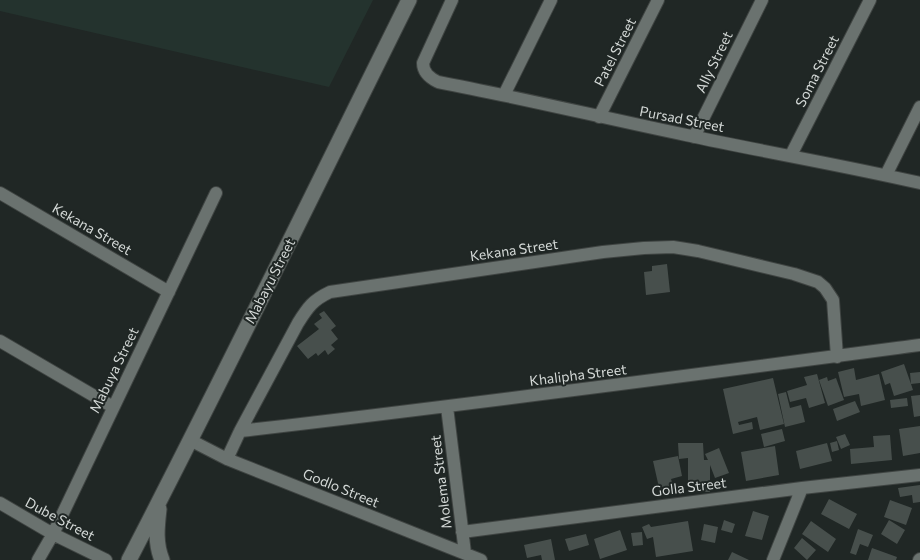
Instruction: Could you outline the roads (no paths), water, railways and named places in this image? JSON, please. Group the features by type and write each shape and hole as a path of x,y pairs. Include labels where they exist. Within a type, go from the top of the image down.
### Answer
{"street":[{"name":"Mabayu Street","path":"129,560 325,171 409,0"},
{"name":"Pursad Street","path":"452,0 423,63 423,68 426,73 430,78 438,82 694,137 791,155 920,183"},
{"path":"504,95 551,0"},
{"name":"Patel Street","path":"599,117 658,0"},
{"name":"Ally Street","path":"694,137 762,0"},
{"name":"Soma Street","path":"791,155 870,0"},
{"path":"886,175 920,107"},
{"name":"Kekana Street","path":"0,193 170,292"},
{"name":"Mabuya Street","path":"38,560 53,534 216,193"},
{"name":"Kekana Street","path":"226,459 298,323 309,306 318,297 330,292 603,252 673,247 794,274 818,282 825,288 833,300 837,357"},
{"path":"0,341 113,407"},
{"name":"Khalipha Street","path":"240,431 447,407 920,345"},
{"name":"Molema Street","path":"447,407 464,553"},
{"name":"Godlo Street","path":"190,440 226,459 481,560"},
{"name":"Golla Street","path":"462,532 802,488 920,475"},
{"path":"773,560 802,488"},
{"path":"160,500 156,534 159,553 162,560"},
{"name":"Dube Street","path":"0,503 53,534 106,560"}]}
